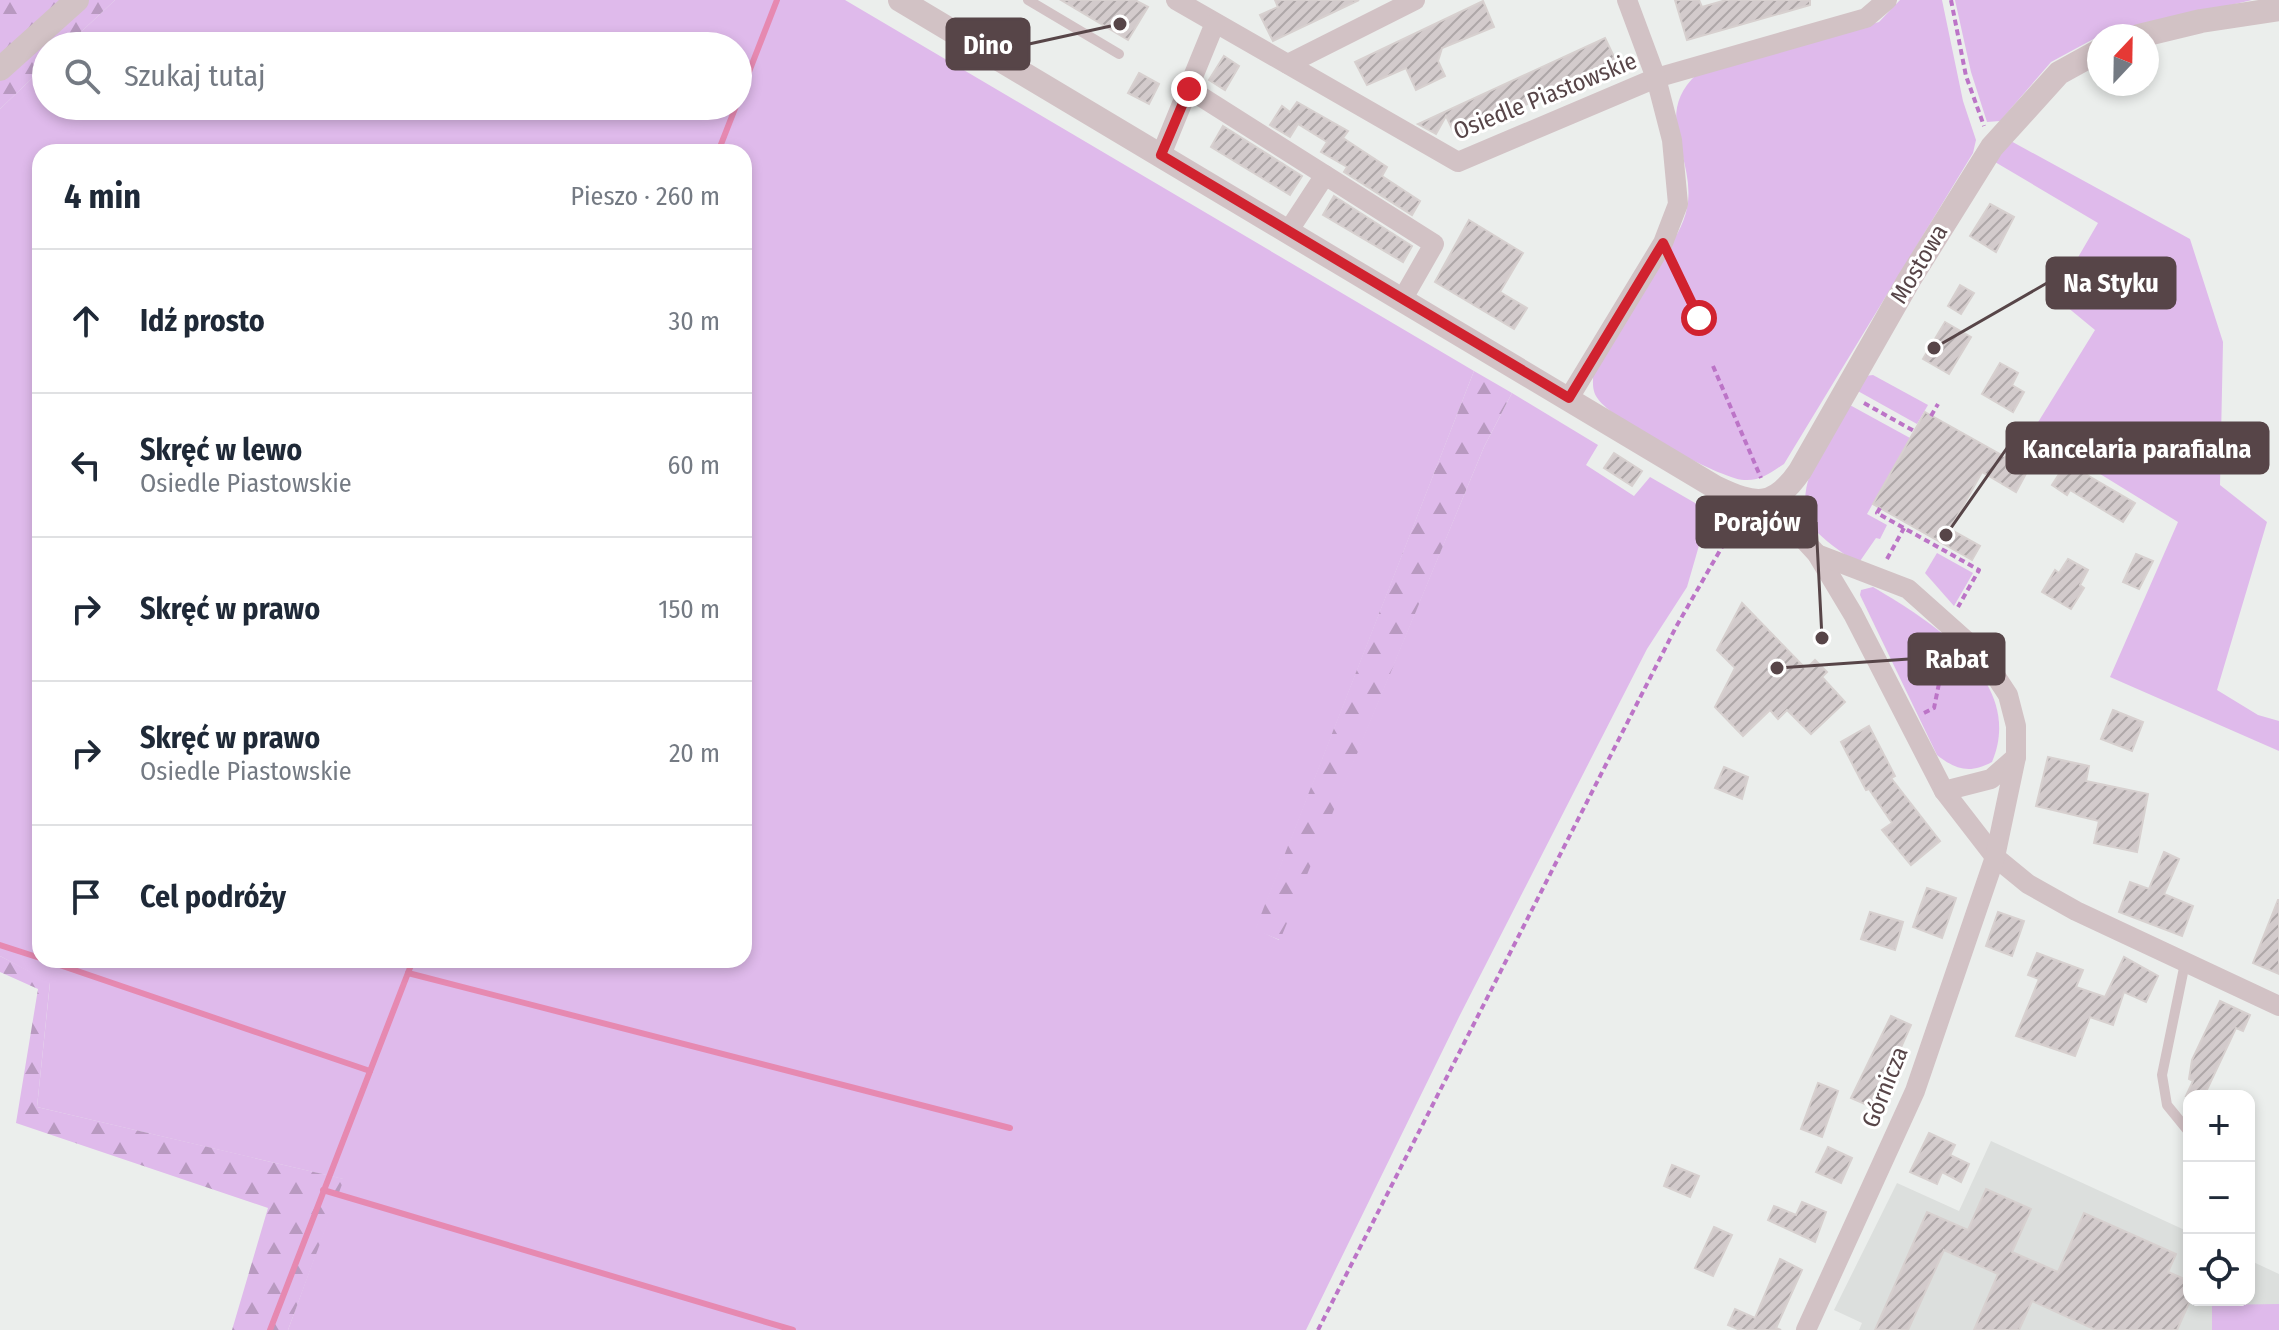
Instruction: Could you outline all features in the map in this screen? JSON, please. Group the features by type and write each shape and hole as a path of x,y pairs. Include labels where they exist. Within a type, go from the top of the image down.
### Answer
{"street":[{"path":"41,32 77,0"},
{"path":"900,0 1715,487 1759,494 1817,554 1853,614 1944,791 1995,857 2028,884 2055,900 2279,1006"},
{"name":"Osiedle Piastowskie","path":"1176,0 1458,162 1656,78 1866,18 1887,0"},
{"path":"1288,64 1415,0"},
{"name":"Osiedle Piastowskie","path":"1569,398 1663,243 1678,204 1677,172 1656,78 1627,0"},
{"path":"2159,32 2279,9"},
{"path":"1161,155 1215,23"},
{"path":"0,69 32,40"},
{"name":"Mostowa","path":"1759,494 1789,487 1992,147 2059,73 2087,58"},
{"path":"1189,89 1434,244 1402,300"},
{"path":"1289,230 1325,175"},
{"name":"Górnicza","path":"1806,1330 1915,1091 1995,857 2016,757 2016,726 2008,695 1981,654 1908,589 1817,554"},
{"path":"1944,791 1991,779 2016,757"}],"lane":[{"path":"1028,0 1119,54"},
{"path":"2183,1125 2167,1105 2162,1075 2185,963"}],"path":[{"path":"1951,0 1966,76 1992,147"},
{"path":"1663,243 1699,318"},
{"path":"1318,1330 1676,627 1759,494 1713,366"},
{"path":"1845,392 1914,431"},
{"path":"1931,416 1938,404"},
{"path":"1880,508 1877,513 1980,568 1955,613 1946,604"},
{"path":"1900,565 1887,558 1904,528"},
{"path":"1925,550 1930,542"},
{"path":"1906,722 1934,708 1948,642 1958,632"}],"shaded area":[{"path":"1991,1141 2183,1229 2183,1306 2255,1306 2255,1263 2279,1274 2279,1330 1859,1330 1862,1323 1834,1310 1897,1183 1959,1211"}],"green space":[{"path":"0,0 115,0 81,32 32,32 32,78 0,109"},
{"path":"115,0 845,0 1474,371 1256,929 1279,940 1484,447 1512,393 1598,445 1586,465 1634,496 1650,477 1709,511 1687,587 1647,649 1460,1015 1306,1330 288,1330 343,1179 37,1107 50,983 0,956 0,109 32,78 32,120 752,120 752,32 81,32"},
{"path":"1900,0 1942,0 1963,101 1976,140 1973,153 1784,464 1755,479 1731,477 1691,459 1623,420 1598,399 1593,387 1593,375 1676,236 1687,208 1688,190 1678,138 1677,106 1684,90 1697,74 1879,22"},
{"path":"1955,0 2252,0 2150,24 2087,24 2087,42 2051,62 2000,121 1987,122 1971,72"},
{"path":"2009,140 2190,239 2223,342 2220,485 2267,522 2217,690 2258,715 2279,721 2279,751 2110,677 2178,522 2032,432 2095,330 2055,297 2098,223 1995,162"},
{"path":"1474,371 1512,393 1484,447 1280,940 1255,930"},
{"path":"1873,375 1928,405 1917,424 1856,390 1865,376"},
{"path":"1848,404 1910,438 1867,514 1887,525 1880,539 1876,538 1858,564 1818,533 1808,518 1805,502 1813,467"},
{"path":"1937,553 1973,573 1954,606 1925,573"},
{"path":"1873,587 1945,636 1985,680 1996,705 1999,733 1992,762 1963,769 1937,755 1860,595 1861,590"},
{"path":"0,956 50,982 37,1107 344,1179 288,1330 232,1330 268,1208 16,1123 38,989 0,972"},
{"path":"2279,1304 2279,1330 2212,1330 2212,1306"}],"building":[{"path":"1061,0 1135,0 1148,7 1128,40"},
{"path":"1275,0 1359,0 1273,41 1260,15 1278,7"},
{"path":"1675,0 1699,0 1702,7 1726,0 1810,0 1810,5 1687,40"},
{"path":"1483,1 1494,27 1442,48 1438,61 1445,76 1416,90 1406,68 1367,85 1355,62"},
{"path":"1605,38 1617,63 1456,137 1446,116 1436,134 1418,124"},
{"path":"1224,56 1239,66 1225,90 1209,80"},
{"path":"1139,73 1159,84 1149,104 1128,93"},
{"path":"1297,102 1348,131 1343,138 1387,167 1382,176 1420,201 1412,215 1344,172 1347,167 1321,152 1327,142 1298,124 1290,137 1270,125 1282,106 1290,112"},
{"path":"1223,126 1302,176 1290,195 1211,147"},
{"path":"1334,196 1412,246 1403,262 1323,215"},
{"path":"1990,204 2014,217 1996,252 1970,236"},
{"path":"1469,220 1523,253 1500,292 1527,308 1514,329 1435,282"},
{"path":"1960,285 1974,293 1961,314 1948,306"},
{"path":"1945,322 1971,337 1949,374 1923,359"},
{"path":"2000,363 2018,373 2012,385 2024,392 2013,412 1982,394"},
{"path":"1925,412 2028,470 2016,492 1982,472 1950,529 1980,546 1972,560 1873,504"},
{"path":"1614,453 1642,471 1632,486 1604,468"},
{"path":"2069,459 2084,469 2082,472 2135,503 2123,522 2070,490 2067,495 2052,485"},
{"path":"2136,554 2153,561 2139,589 2123,582"},
{"path":"2068,559 2088,570 2080,585 2084,588 2071,609 2042,592 2055,570 2059,573"},
{"path":"1742,603 1806,669 1815,660 1827,672 1822,677 1845,702 1811,734 1787,710 1778,719 1770,710 1743,736 1715,707 1735,668 1717,650"},
{"path":"2113,710 2143,722 2132,751 2101,739"},
{"path":"1869,726 1895,776 1891,778 1940,841 1911,865 1882,830 1892,823 1869,789 1866,790 1841,742"},
{"path":"2048,757 2089,766 2086,781 2148,794 2137,852 2094,843 2099,821 2036,806"},
{"path":"1724,767 1748,777 1742,799 1715,788"},
{"path":"2164,852 2179,859 2164,894 2193,906 2182,936 2119,912 2130,882 2149,889"},
{"path":"1927,888 1956,898 1942,938 1913,927"},
{"path":"2279,900 2279,974 2253,963"},
{"path":"1870,912 1903,922 1895,950 1861,939"},
{"path":"1998,912 2024,921 2012,956 1986,946"},
{"path":"2037,953 2083,970 2076,987 2105,997 2124,957 2158,976 2146,1002 2124,992 2113,1025 2090,1017 2075,1056 2016,1036 2039,979 2028,975"},
{"path":"2220,1001 2250,1015 2243,1031 2236,1028 2207,1090 2189,1090 2193,1081 2189,1079 2192,1060"},
{"path":"1891,1016 1911,1025 1874,1108 1851,1098"},
{"path":"1818,1083 1838,1091 1822,1137 1801,1129"},
{"path":"1929,1133 1955,1145 1950,1155 1969,1164 1961,1182 1942,1172 1937,1184 1910,1172"},
{"path":"1828,1147 1852,1158 1841,1183 1816,1172"},
{"path":"1672,1165 1699,1176 1690,1197 1664,1186"},
{"path":"1986,1189 2031,1209 2012,1252 2058,1272 2084,1213 2176,1254 2168,1272 2183,1278 2183,1306 2188,1306 2177,1330 2096,1330 2032,1301 2019,1330 1974,1330 1998,1274 1944,1250 1908,1330 1875,1330 1927,1212 1968,1230"},
{"path":"1802,1202 1826,1212 1815,1242 1768,1220 1774,1206 1796,1215"},
{"path":"1714,1227 1732,1235 1713,1276 1695,1268"},
{"path":"1780,1259 1802,1270 1776,1328 1781,1330 1740,1330 1728,1325 1735,1309 1755,1318"}],"waterway":[{"path":"752,64 777,0"},
{"path":"721,144 731,120"},
{"path":"0,945 32,955"},
{"path":"68,968 370,1071"},
{"path":"270,1330 410,968"},
{"path":"408,973 1010,1128"},
{"path":"323,1190 793,1330"}],"place":[{"name":"Dino","path":"1120,24"},
{"name":"Na Styku","path":"1934,348"},
{"name":"Kancelaria parafialna","path":"1946,535"},
{"name":"Porajów","path":"1822,638"},
{"name":"Rabat","path":"1777,668"}],"route":[{"path":"1189,89 1161,155 1569,398 1663,243 1699,318"}]}
